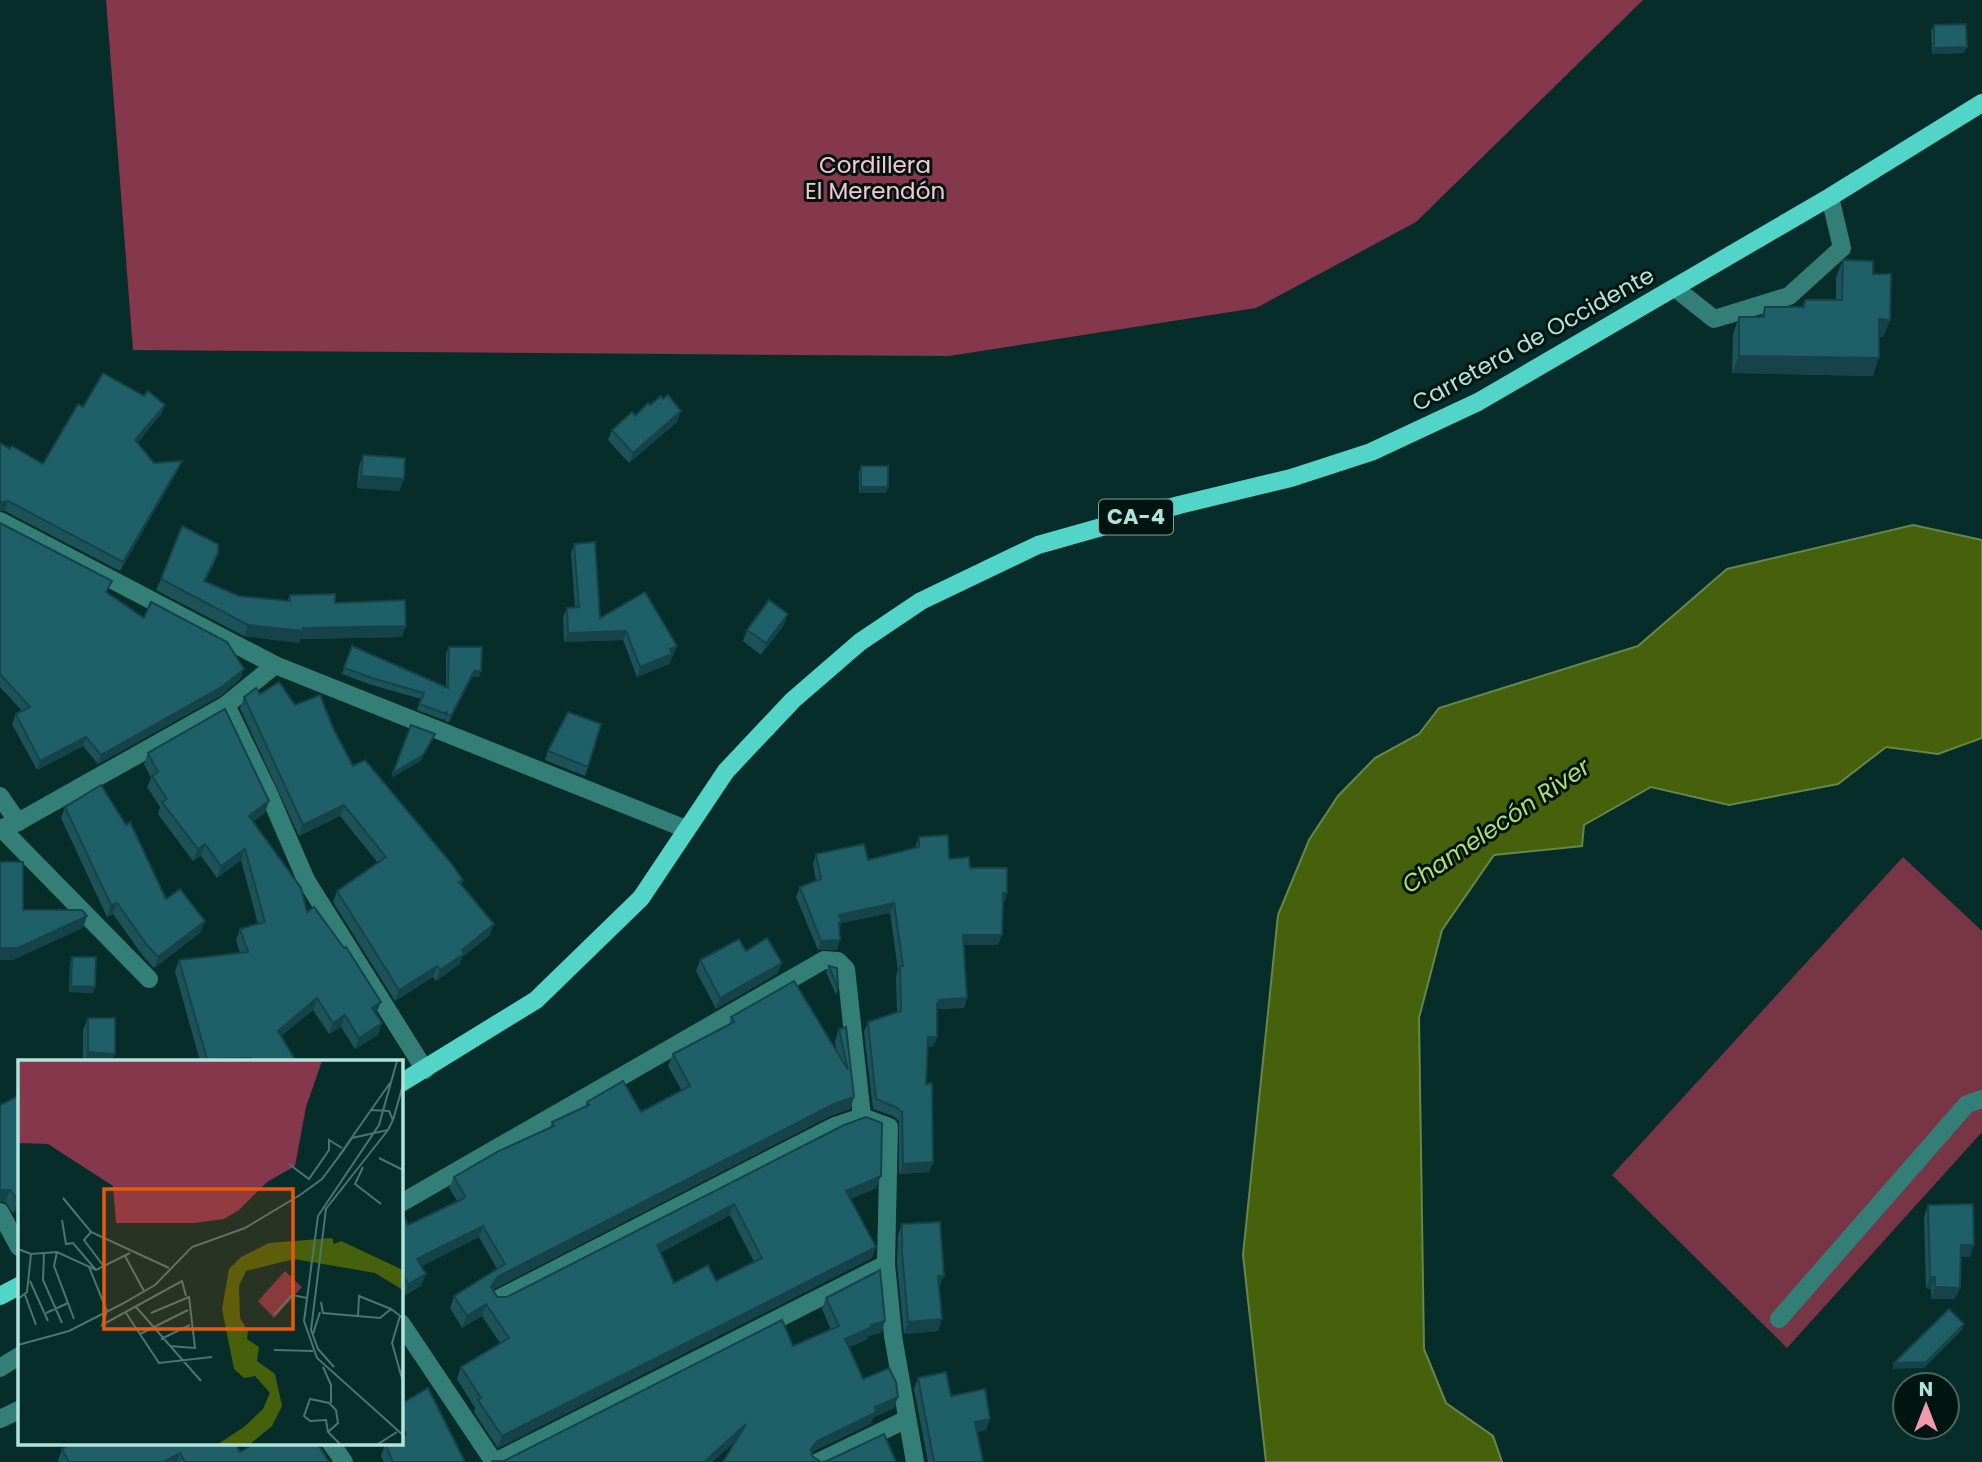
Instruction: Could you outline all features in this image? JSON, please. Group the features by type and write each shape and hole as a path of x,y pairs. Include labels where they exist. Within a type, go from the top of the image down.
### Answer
{"main road":[{"name":"Carretera de Occidente","path":"402,1082 536,1000 641,898 726,771 793,700 860,642 921,601 1038,545 1179,505 1291,478 1371,452 1478,402 1830,197 1982,103"},
{"path":"0,1296 18,1287"}],"street":[{"path":"1675,288 1714,319 1789,296 1842,248 1830,197"},
{"path":"0,521 275,665 686,829"},
{"path":"6,826 226,705 275,665"},
{"path":"226,705 306,880 425,1070"},
{"path":"0,796 6,826 149,979"},
{"path":"402,1202 824,960 838,961 846,969 862,1116"},
{"path":"1779,1319 1967,1104 1982,1099"},
{"path":"498,1299 835,1126 862,1116 889,1127 886,1264 893,1336 915,1462"},
{"path":"0,1212 18,1245"},
{"path":"402,1324 495,1462 886,1264"},
{"path":"0,1368 18,1357"},
{"path":"0,1419 18,1410"},
{"path":"818,1462 907,1419"},
{"path":"332,1444 344,1462"}],"shaded area":[{"path":"1903,857 1982,931 1982,1132 1787,1348 1612,1175"}],"green space":[{"name":"Cordillera El Merendón","path":"106,0 1643,0 1416,222 1256,308 949,356 133,350"}],"water":[{"name":"Chamelecón River","path":"1913,525 1982,540 1982,738 1938,754 1886,747 1838,784 1729,805 1651,787 1584,825 1582,846 1494,855 1442,930 1419,1018 1424,1349 1446,1403 1493,1436 1502,1462 1266,1462 1243,1255 1278,915 1309,840 1338,796 1375,758 1419,734 1439,708 1638,646 1727,569"}],"building":[{"path":"1966,24 1967,47 1934,48 1934,25"},
{"path":"1843,260 1873,261 1873,274 1891,274 1890,320 1879,319 1879,358 1739,356 1739,317 1764,317 1765,307 1804,307 1805,300 1842,300"},
{"path":"103,373 144,396 148,391 165,405 135,440 154,463 182,461 123,562 8,501 0,502 0,443 10,449 12,446 43,464 78,404 83,407"},
{"path":"668,395 681,411 633,453 612,430 632,412 635,416 648,403 650,405 661,396 663,399"},
{"path":"363,455 405,458 404,479 361,476"},
{"path":"861,466 888,466 888,487 861,487"},
{"path":"0,523 112,581 106,592 144,618 151,602 227,642 244,669 223,686 101,755 86,737 40,761 16,714 30,707 0,674"},
{"path":"182,526 218,544 218,553 204,581 239,596 290,601 290,595 335,594 335,603 405,600 406,626 303,628 303,631 248,625 161,579"},
{"path":"595,542 600,618 645,592 677,646 670,649 672,654 640,667 626,631 568,633 567,608 579,607 574,544"},
{"path":"769,600 788,614 766,643 747,630"},
{"path":"352,646 448,688 449,647 482,647 481,671 474,671 451,716 447,715 447,711 446,714 419,704 424,693 344,668"},
{"path":"279,682 295,705 320,695 333,728 353,766 365,760 451,863 463,880 459,882 494,924 462,950 464,954 440,970 437,966 399,990 337,891 386,857 344,805 303,825 244,697 256,688 260,694"},
{"path":"225,709 269,801 249,816 301,888 307,912 314,907 344,948 346,947 381,1002 372,1008 382,1023 359,1038 345,1015 333,1023 317,998 278,1031 295,1060 207,1059 179,960 248,952 240,929 265,922 245,849 221,866 205,844 198,849 162,802 167,799 152,776 158,772 148,753"},
{"path":"568,712 601,724 588,767 548,751"},
{"path":"411,725 435,734 423,755 393,773"},
{"path":"101,785 126,825 130,822 166,899 180,889 205,921 158,957 117,903 111,905 65,807"},
{"path":"948,835 949,859 969,857 970,868 1007,868 1007,893 1003,893 1002,935 963,935 967,998 939,1000 937,1037 928,1037 926,1084 932,1083 933,1162 903,1164 902,1112 876,1099 868,1022 901,1011 900,966 903,966 894,903 839,915 842,922 839,923 840,940 821,941 800,887 821,879 816,854 864,844 868,860 919,847 919,837"},
{"path":"0,862 23,862 23,910 82,910 87,916 18,948 0,948"},
{"path":"767,938 782,963 720,998 700,960 739,939 746,951"},
{"path":"72,957 96,957 95,987 71,986"},
{"path":"829,966 837,968 838,989"},
{"path":"794,981 848,1070 839,1029 846,1027 854,1097 834,1104 497,1277 491,1287 497,1297 507,1297 844,1125 866,1117 882,1123 881,1176 846,1191 876,1247 502,1436 478,1400 481,1398 461,1367 509,1338 486,1304 467,1316 454,1296 505,1264 483,1226 417,1259 426,1274 408,1284 402,1274 402,1213 408,1225 463,1199 465,1196 454,1177 499,1151 554,1126 552,1122 589,1105 587,1102 623,1081 641,1112 690,1086 673,1054 734,1022 731,1017","holes":["734,1204 762,1258 716,1281 708,1265 674,1283 657,1245"]},
{"path":"88,1018 115,1018 115,1054 88,1052"},
{"path":"18,1096 18,1201 10,1190 0,1190 0,1105"},
{"path":"1973,1204 1974,1245 1961,1245 1960,1288 1935,1287 1935,1277 1930,1277 1928,1205"},
{"path":"940,1222 944,1276 938,1276 942,1319 908,1322 902,1224"},
{"path":"880,1270 885,1321 845,1339 863,1379 889,1368 896,1382 898,1397 875,1407 875,1413 817,1441 811,1449 812,1456 821,1462 723,1462 746,1424 704,1462 491,1462 504,1461 782,1320 793,1346 839,1326 826,1298"},
{"path":"1949,1309 1964,1324 1926,1362 1894,1363"},
{"path":"946,1372 951,1396 985,1389 990,1419 975,1422 983,1462 934,1462 918,1378"},
{"path":"428,1388 465,1462 393,1462 385,1444 402,1444 402,1436 406,1434 402,1425 402,1403"},
{"path":"884,1434 896,1462 821,1462"},
{"path":"71,1444 236,1444 240,1452 254,1444 318,1444 329,1462 185,1462 180,1453 163,1462 69,1462 62,1449"}]}
